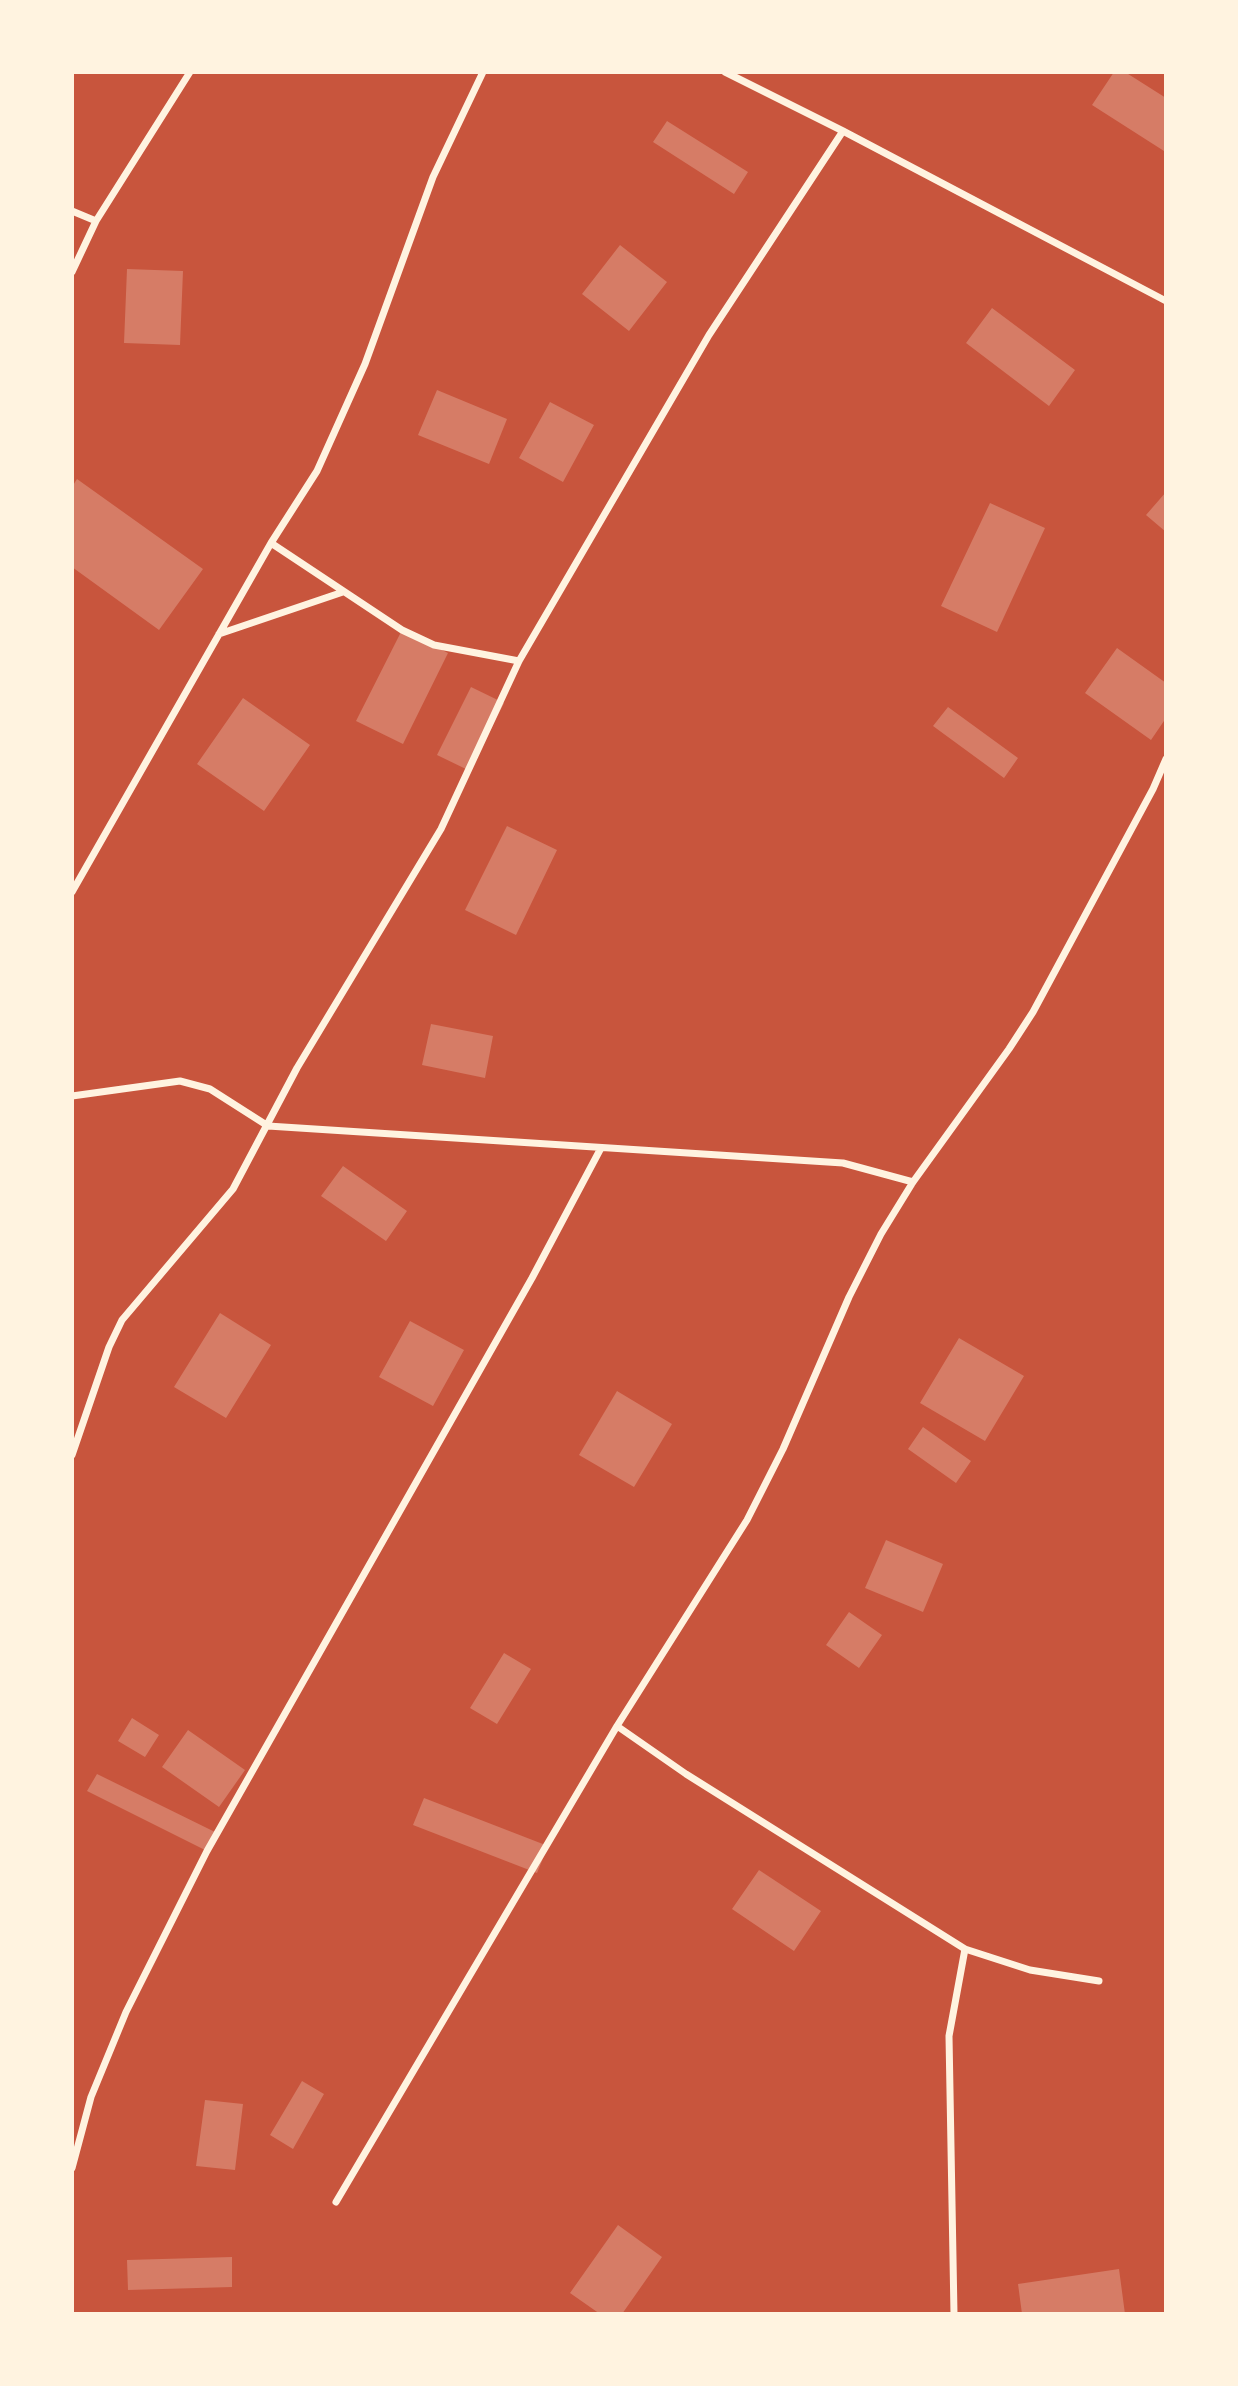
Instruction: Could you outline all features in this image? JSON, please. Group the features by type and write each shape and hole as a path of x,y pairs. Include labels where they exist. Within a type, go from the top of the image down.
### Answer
{"street":[{"path":"72,272 96,220 190,72"},
{"path":"72,892 271,543 317,471 365,364 433,177 483,72"},
{"path":"725,72 1166,301"},
{"path":"72,1455 109,1347 122,1320 233,1189 297,1068 441,830 519,662 709,335 843,131"},
{"path":"72,211 96,220"},
{"path":"271,543 402,630 433,645 519,662"},
{"path":"219,634 343,592"},
{"path":"336,2202 617,1726 747,1520 783,1448 849,1297 881,1234 913,1182 1033,1012 1153,789 1166,759"},
{"path":"72,1096 180,1081 210,1089 268,1125 843,1163 913,1182"},
{"path":"72,2168 91,2097 126,2012 206,1851 525,1290 601,1148"},
{"path":"617,1726 686,1774 965,1949 1030,1970 1099,1981"},
{"path":"954,2314 949,2036 965,1949"}],"building":[{"path":"1114,72 1125,72 1166,98 1164,151 1092,105"},
{"path":"667,121 748,172 734,194 653,142"},
{"path":"620,245 667,282 629,331 582,294"},
{"path":"127,269 183,271 180,345 124,343"},
{"path":"992,308 1075,370 1049,406 966,343"},
{"path":"437,390 507,419 489,464 418,435"},
{"path":"550,402 594,425 563,482 519,458"},
{"path":"77,479 203,569 159,630 72,567 72,487"},
{"path":"1166,492 1166,532 1146,515"},
{"path":"990,503 1045,528 997,632 941,606"},
{"path":"402,630 448,653 403,744 356,721"},
{"path":"1117,648 1166,683 1166,718 1151,740 1085,693"},
{"path":"471,687 504,703 470,771 437,755"},
{"path":"243,698 310,745 264,811 197,764"},
{"path":"948,707 1018,758 1004,778 933,726"},
{"path":"507,826 557,850 516,935 465,910"},
{"path":"431,1024 493,1036 485,1078 422,1065"},
{"path":"343,1166 407,1211 386,1241 321,1196"},
{"path":"220,1313 271,1345 226,1418 174,1387"},
{"path":"410,1321 464,1350 433,1406 379,1377"},
{"path":"959,1338 1024,1376 985,1441 920,1403"},
{"path":"617,1391 672,1424 634,1487 579,1455"},
{"path":"923,1427 971,1461 956,1483 908,1449"},
{"path":"886,1540 943,1564 923,1612 865,1588"},
{"path":"849,1612 882,1635 859,1668 826,1645"},
{"path":"504,1653 531,1669 497,1724 470,1708"},
{"path":"132,1718 159,1735 145,1757 118,1741"},
{"path":"188,1730 245,1770 219,1807 162,1767"},
{"path":"97,1774 215,1832 207,1851 87,1791"},
{"path":"424,1798 548,1846 537,1873 413,1825"},
{"path":"759,1870 821,1911 794,1951 732,1909"},
{"path":"302,2081 324,2094 293,2149 270,2135"},
{"path":"205,2100 243,2104 235,2170 196,2166"},
{"path":"618,2225 662,2257 622,2314 600,2314 570,2293"},
{"path":"232,2257 232,2287 128,2290 127,2260"},
{"path":"1119,2269 1125,2314 1022,2314 1018,2284"}]}
